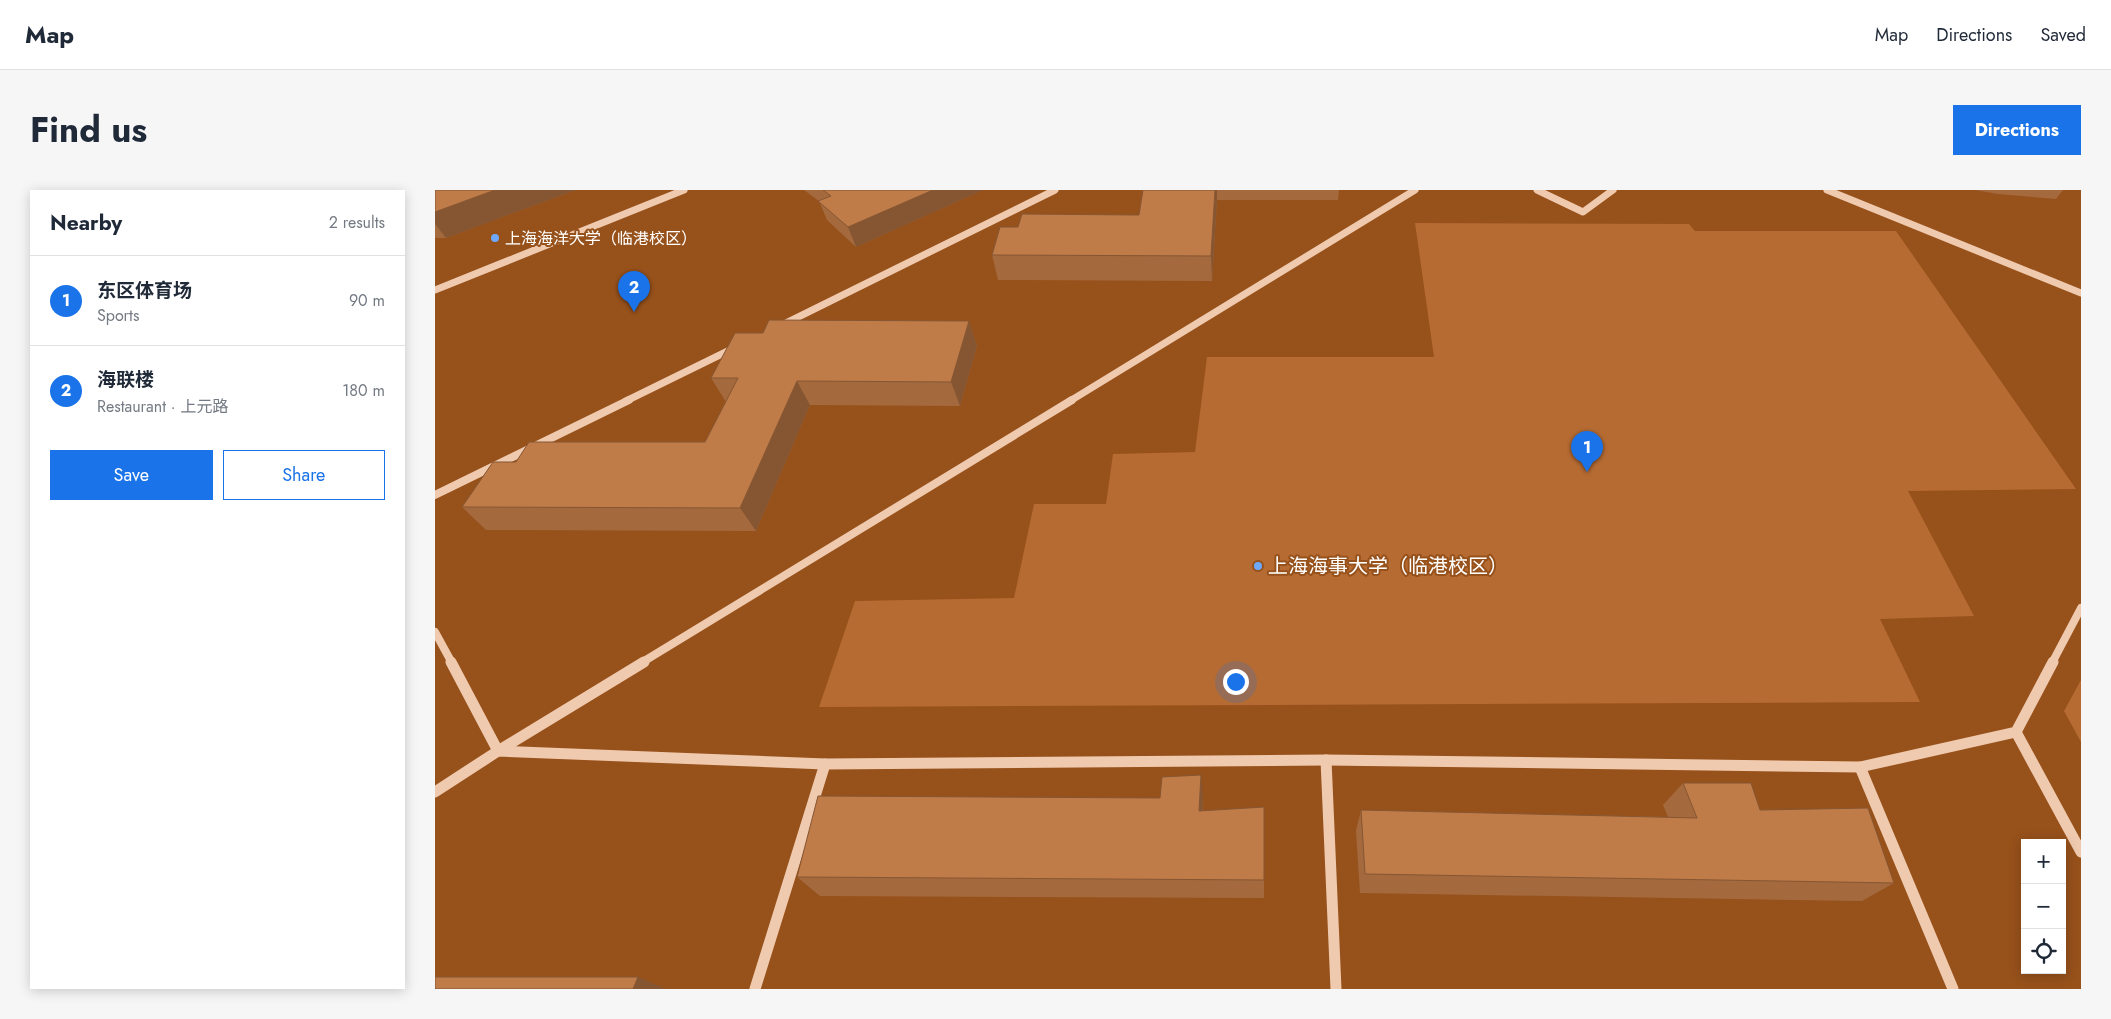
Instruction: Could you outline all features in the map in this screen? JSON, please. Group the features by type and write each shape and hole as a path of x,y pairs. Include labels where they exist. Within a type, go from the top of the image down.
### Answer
{"street":[{"path":"435,290 684,190"},
{"path":"772,330 1055,190"},
{"path":"435,792 498,751 1415,190"},
{"path":"1537,190 1583,212 1613,190"},
{"path":"1827,190 2081,293"},
{"path":"435,495 745,343"},
{"path":"2017,732 2081,608"},
{"path":"435,632 498,751"},
{"path":"498,751 825,764 1326,760 1860,767 2017,732"},
{"path":"2017,732 2081,852"},
{"path":"1326,760 1336,989"},
{"path":"755,989 825,764"},
{"path":"1860,767 1953,989"}],"shaded area":[{"path":"1415,223 1689,224 1695,231 1896,231 2076,489 1908,491 1974,616 1880,619 1920,702 819,707 855,601 1014,598 1034,504 1106,504 1113,454 1195,452 1207,357 1434,357"},
{"path":"2081,680 2081,742 2064,711"}],"building":[{"path":"435,190 495,190 435,212"},
{"path":"823,190 933,190 848,227 818,201 831,196"},
{"path":"1143,190 1215,190 1211,256 992,255 1000,227 1018,227 1022,214 1139,215"},
{"path":"769,320 969,321 951,382 797,381 740,508 462,507 493,462 516,462 529,442 705,442 738,378 711,378 735,333 763,333"},
{"path":"1201,775 1199,811 1264,807 1264,880 797,877 818,796 1160,798 1162,777"},
{"path":"1683,783 1751,783 1760,810 1868,808 1894,883 1365,874 1361,810 1697,818"},
{"path":"435,977 638,977 633,989 435,989"}],"place":[{"name":"上海海洋大学（临港校区）","path":"495,238"},
{"name":"海联楼","path":"634,312"},
{"name":"东区体育场","path":"1587,472"},
{"name":"上海海事大学（临港校区）","path":"1258,566"}]}
